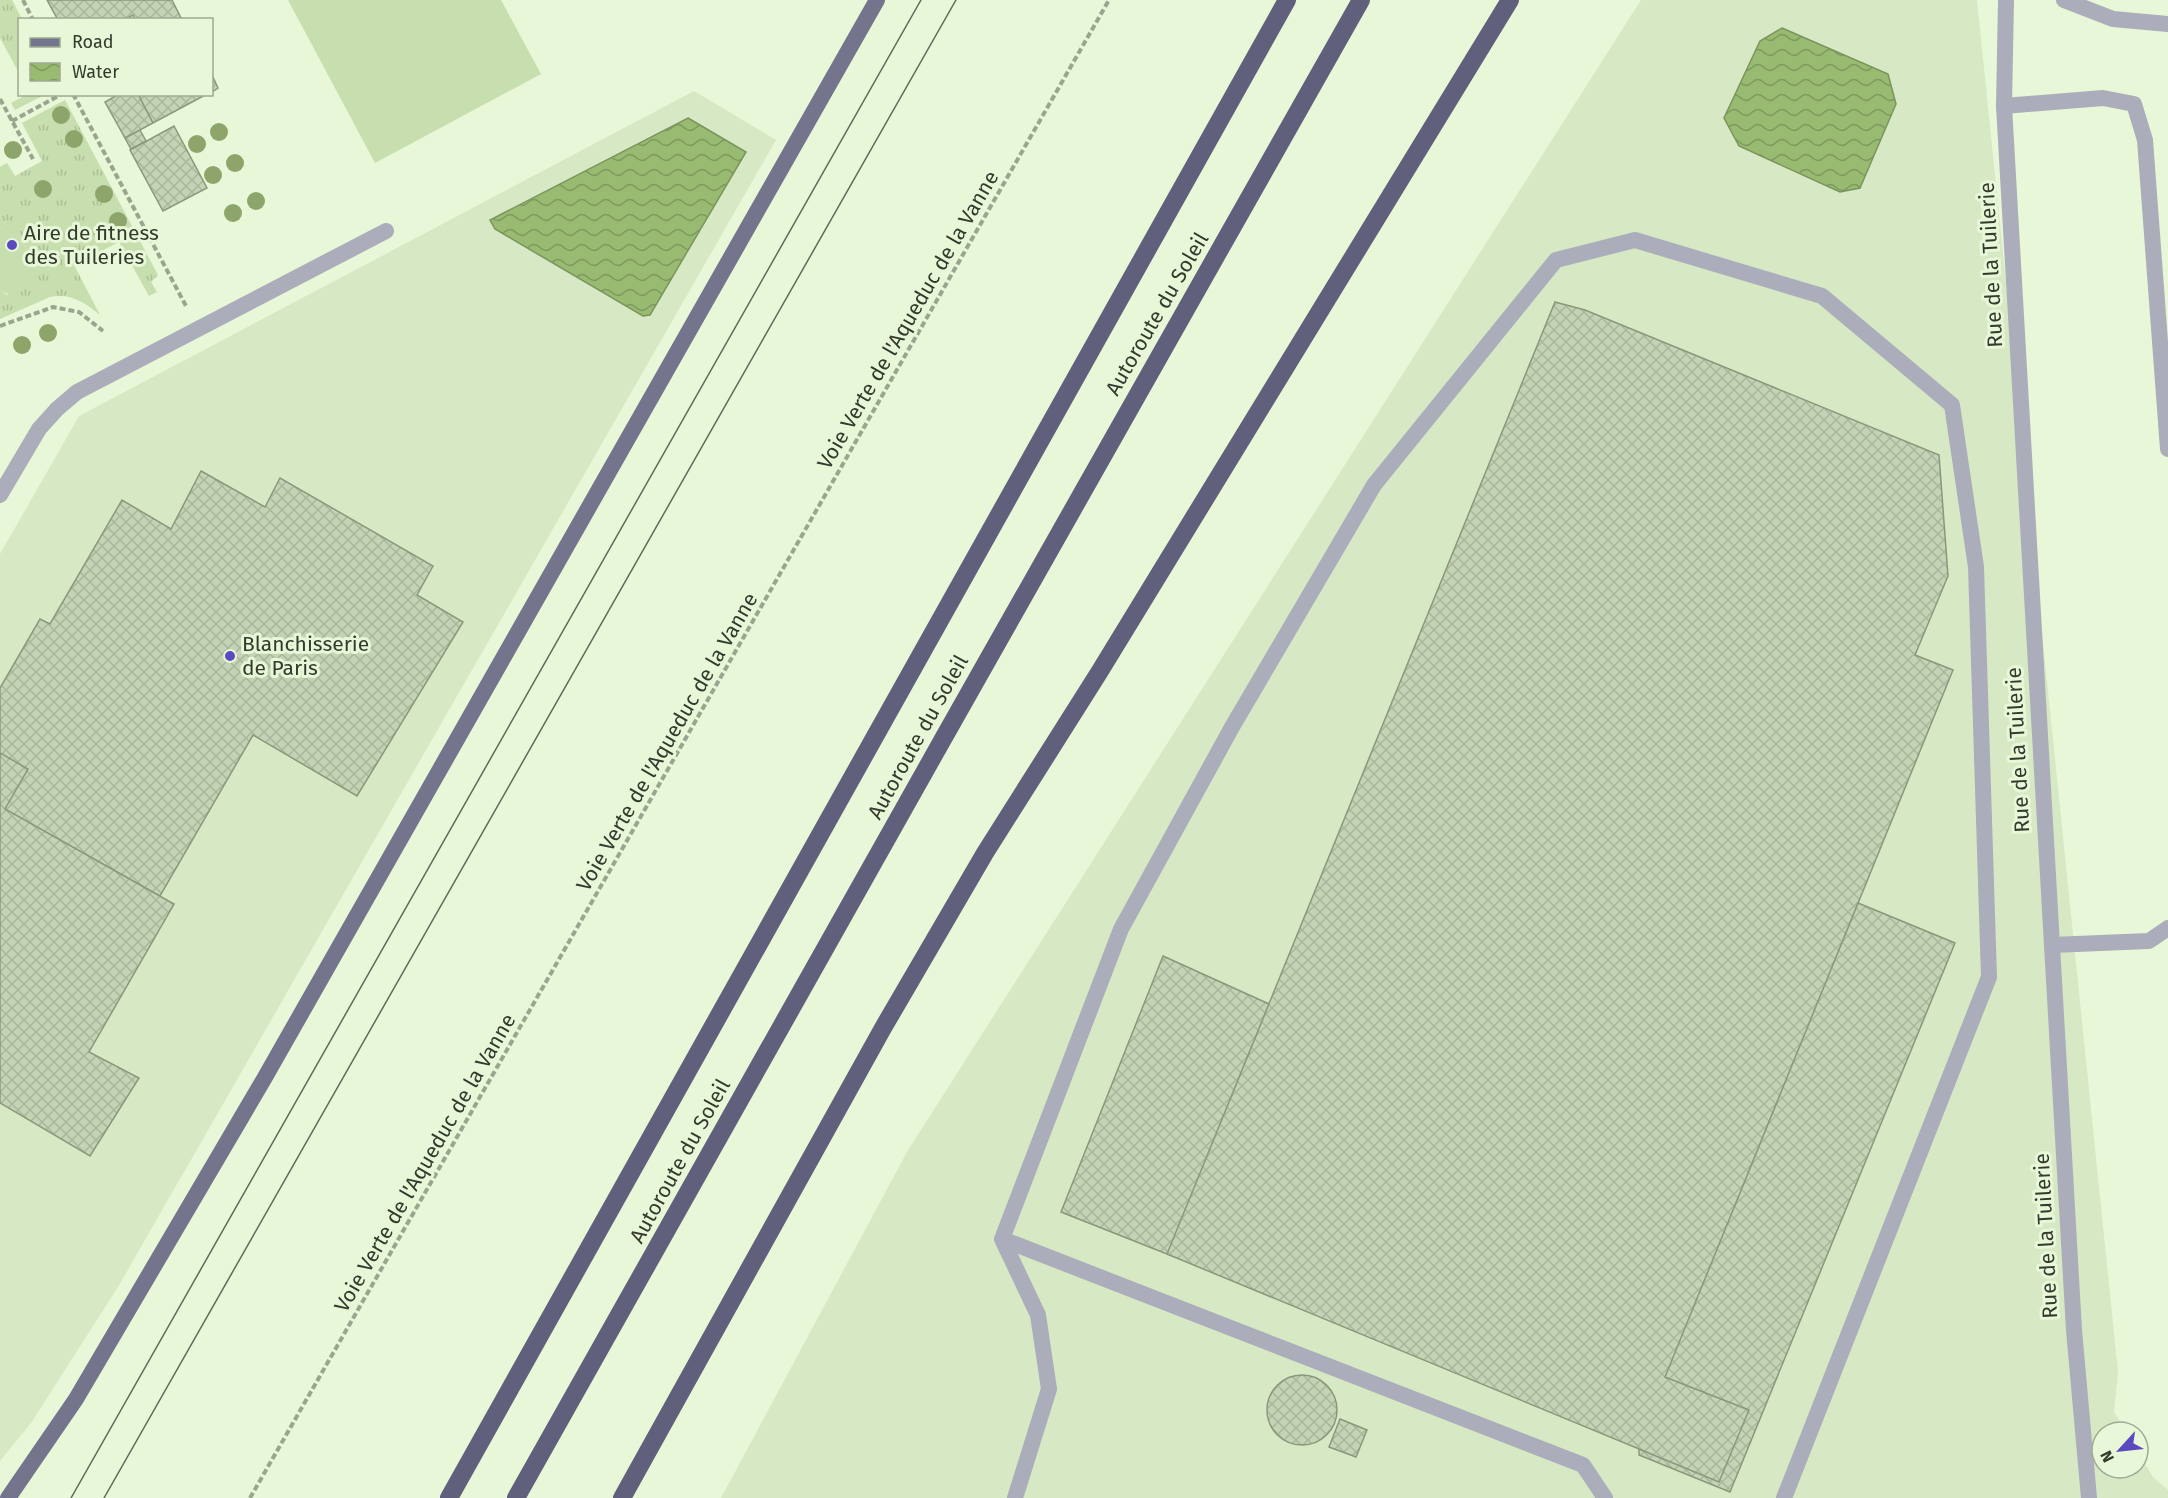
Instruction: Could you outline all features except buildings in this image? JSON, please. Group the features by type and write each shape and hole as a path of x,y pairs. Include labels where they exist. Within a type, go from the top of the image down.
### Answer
{"highway":[{"name":"Autoroute du Soleil","path":"450,1498 1287,0"},
{"name":"Autoroute du Soleil","path":"516,1498 1361,0"},
{"path":"621,1498 883,1028 985,853 1510,0"}],"main road":[{"path":"8,1498 76,1399 264,1079 877,0"}],"street":[{"name":"Rue de la Tuilerie","path":"2006,0 2004,106 2074,1330 2089,1498"},
{"path":"2064,0 2113,19 2168,24"},
{"path":"2004,106 2103,98 2134,104 2145,140 2168,449"},
{"path":"0,495 39,429 76,392 386,231"},
{"path":"1015,1498 1049,1389 1038,1315 1002,1239 1121,929 1232,726 1374,485 1556,260 1635,240 1822,296 1952,405 1976,567 1989,977 1785,1498"},
{"path":"2052,945 2149,940 2168,928"},
{"path":"1002,1239 1583,1465 1605,1498"}],"path":[{"path":"23,0 32,18"},
{"name":"Voie Verte de l'Aqueduc de la Vanne","path":"250,1498 1109,0"},
{"path":"12,122 58,96"},
{"path":"74,96 198,328"},
{"path":"0,99 33,159"},
{"path":"0,326 52,307 79,312 103,331"}],"shaded area":[{"path":"1641,0 1977,0 2118,1372 2114,1412 2119,1420 2090,1420 2090,1480 2150,1480 2150,1472 2168,1490 2168,1498 721,1498 907,1152"},
{"path":"694,91 776,140 118,1287 31,1423 0,1461 0,554 79,416"}],"green space":[{"path":"0,0 12,0 21,18 18,18 18,71 0,38"},
{"path":"288,0 501,0 541,74 375,163"},
{"path":"24,96 42,96 15,110 11,103"},
{"path":"65,100 158,275 151,282 157,292 149,296 119,242 74,265 100,315 77,300 58,296 50,297 0,319 0,290 7,295 47,263 0,227 0,167 7,163 15,176 42,161 22,123"},
{"name":"Aire de fitness des Tuileries","path":"0,227 47,263 27,288 15,294 8,294 0,290"}],"water":[{"path":"1782,28 1888,74 1896,104 1860,188 1840,192 1739,146 1724,118 1760,41"},
{"path":"688,118 746,152 650,315 643,316 495,229 490,220"}],"tram line":[{"path":"71,1498 921,0"},
{"path":"104,1498 956,0"}],"place":[{"name":"Aire de fitness des Tuileries","path":"12,245"},
{"name":"Blanchisserie de Paris","path":"230,656"}]}
